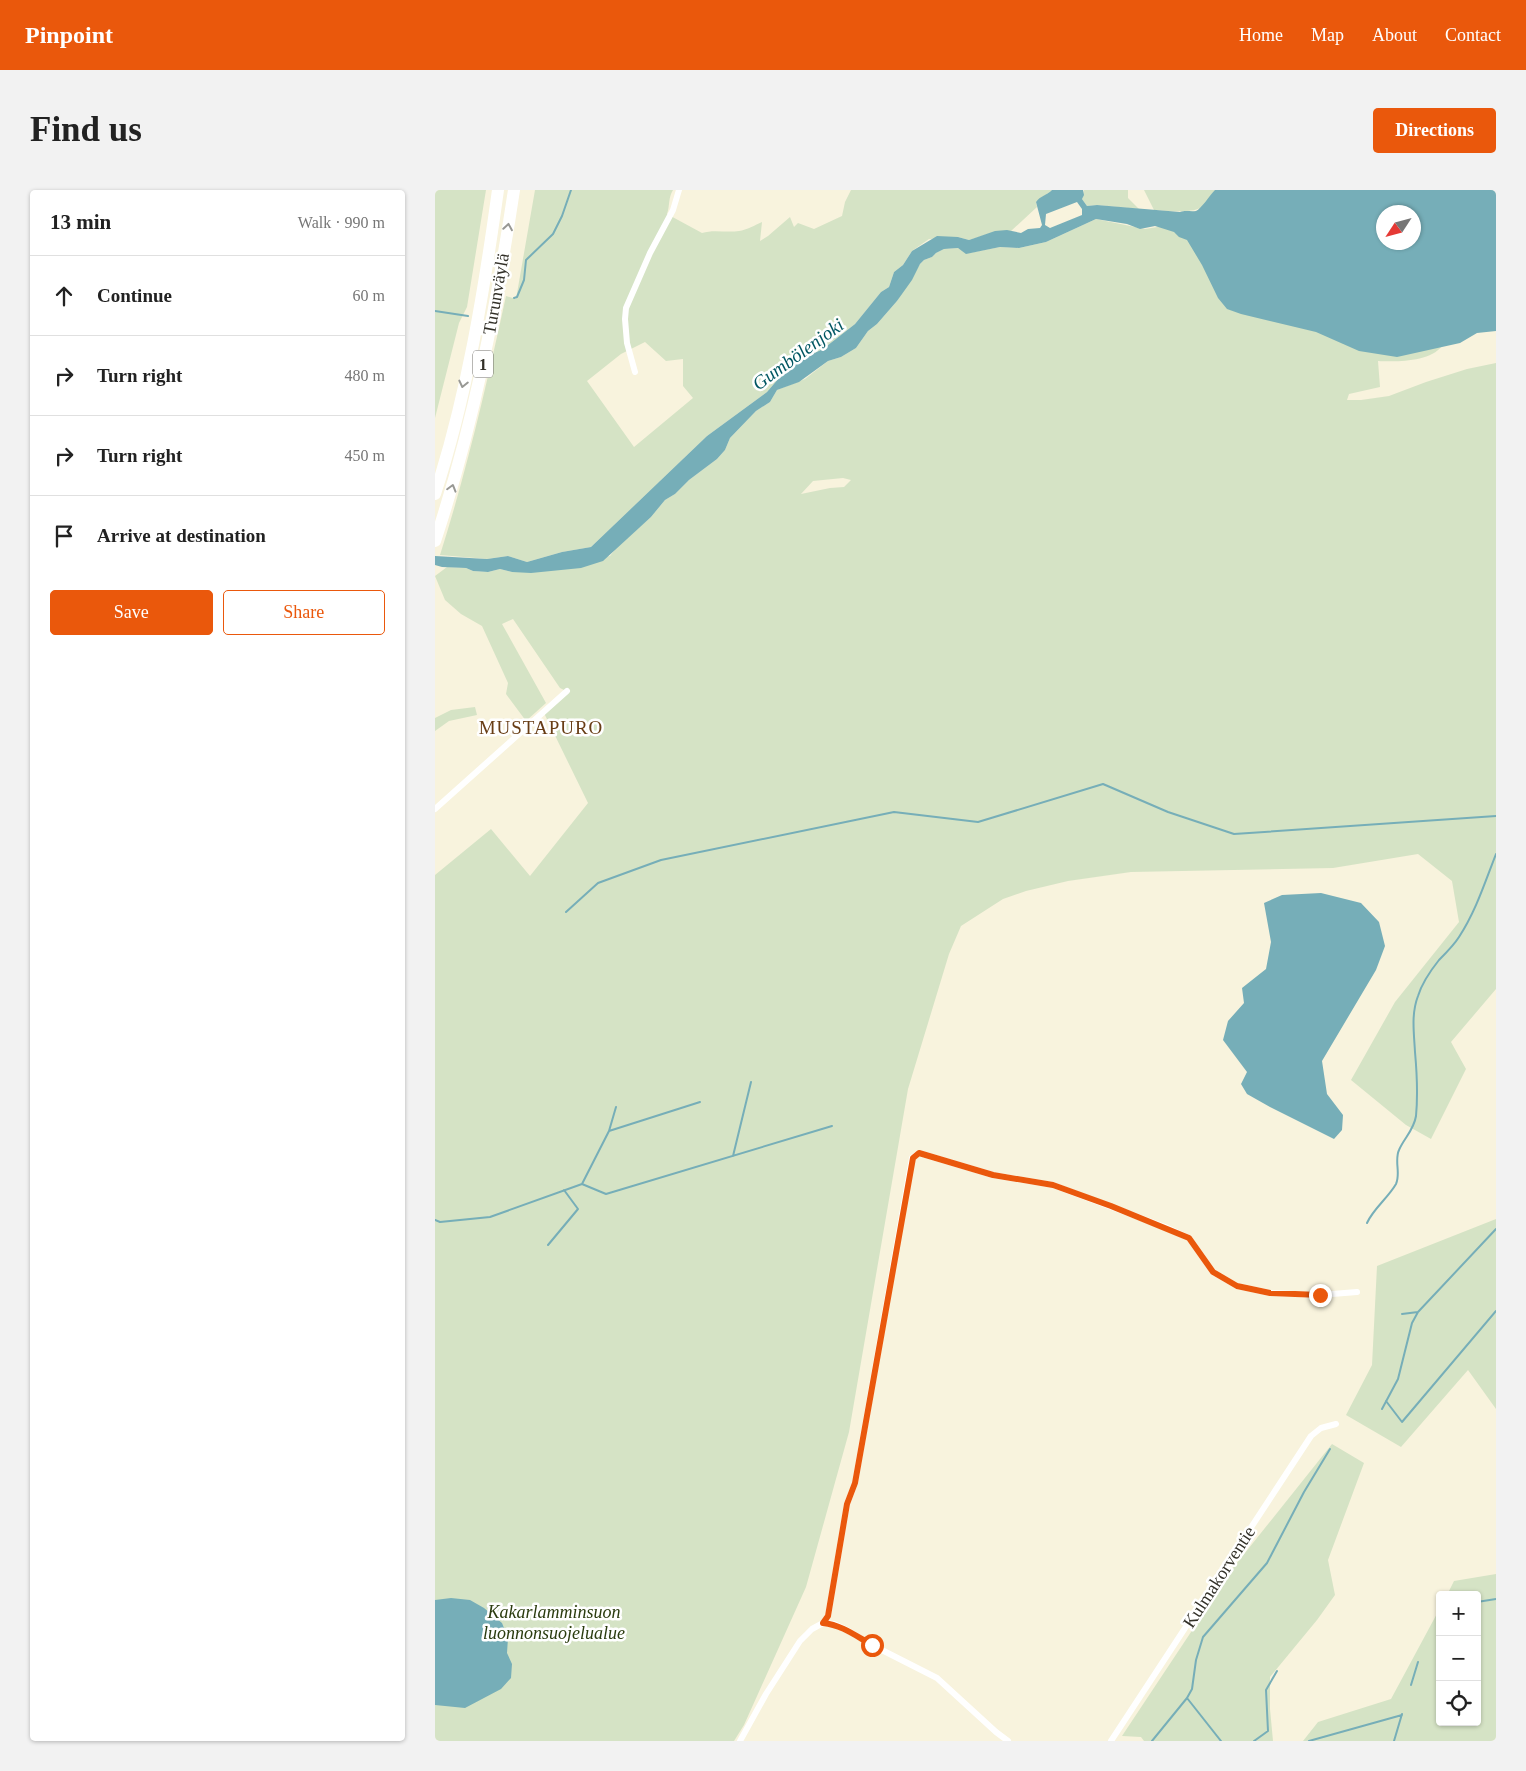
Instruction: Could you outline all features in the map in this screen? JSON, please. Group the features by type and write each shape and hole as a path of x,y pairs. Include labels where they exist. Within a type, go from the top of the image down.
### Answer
{"highway":[{"name":"Turunväylä","path":"435,494 456,416 474,336 490,252 498,190"},
{"name":"Turunväylä","path":"436,538 452,491 470,422 504,255 514,190"}],"street":[{"path":"635,372 627,343 626,308 673,210 679,190"},
{"path":"435,809 567,691"},
{"path":"740,1741 766,1694 801,1641 812,1629 823,1623 828,1616 847,1504 855,1483 913,1158 919,1153 993,1175 1053,1185 1181,1234 1189,1238 1213,1272 1237,1286 1270,1293 1320,1295 1357,1292"},
{"name":"Kulmakorventie","path":"1111,1741 1311,1436 1321,1428 1336,1424"},
{"path":"823,1623 834,1624 847,1630 937,1678 1008,1741"}],"green space":[{"path":"435,190 486,190 467,307 459,323 435,418"},
{"path":"535,190 673,190 667,214 702,233 711,231 739,231 762,222 760,241 790,217 794,227 798,223 814,229 842,216 845,202 851,190 1052,190 1036,202 1037,207 1011,231 988,234 969,240 958,237 929,239 912,251 903,265 894,272 889,287 881,292 855,324 823,349 791,364 767,392 707,436 591,547 562,552 527,562 508,556 487,559 440,555 476,426 506,296 516,299","holes":["645,342 666,361 683,359 683,386 693,398 634,447 587,381 621,354"]},
{"path":"1084,190 1128,190 1128,198 1139,209 1097,205 1087,206 1082,199"},
{"name":"Kakarlamminsuon luonnonsuojelualue","path":"1144,190 1273,190 1442,346 1430,355 1413,360 1378,361 1380,387 1349,394 1347,400 1389,396 1467,369 1496,363 1496,989 1451,1042 1466,1069 1431,1139 1406,1125 1351,1080 1395,1002 1459,922 1452,881 1418,854 1333,868 1131,872 1068,881 1026,891 1003,899 961,926 949,954 908,1089 849,1432 806,1587 744,1725 734,1741 435,1741 435,875 491,829 530,876 588,803 543,711 566,691 560,688 513,619 502,624 546,703 526,721 506,694 508,683 482,626 461,614 445,600 435,576 447,567 488,572 500,569 512,572 610,556 617,547 651,517 665,500 717,459 725,450 730,438 756,411 770,402 777,390 805,379 828,361 841,357 856,348 868,331 877,324 897,301 924,260 944,249 958,248 969,253 1000,247 1019,248 1046,242 1096,219 1145,229 1194,221 1200,208 1185,211 1154,210","holes":["843,478 851,480 844,487 801,494 813,481"]},
{"path":"475,707 477,715 449,721 435,731 435,718 451,710"},
{"path":"1496,1219 1496,1409 1468,1370 1401,1447 1346,1415 1372,1365 1377,1266"},
{"path":"1332,1444 1364,1463 1328,1560 1335,1595 1270,1677 1273,1741 1144,1741 1141,1737 1122,1736 1193,1629 1217,1588"},
{"path":"1496,1574 1496,1741 1303,1741 1318,1722 1391,1699 1436,1615 1436,1726 1481,1726 1481,1591 1449,1591 1454,1581"}],"water":[{"path":"1052,190 1083,190 1084,195 1082,199 1087,206 1097,205 1180,212 1198,210 1215,190 1496,190 1496,331 1477,333 1460,343 1397,357 1359,351 1316,332 1227,309 1218,298 1187,240 1179,237 1174,232 1155,226 1140,229 1127,224 1096,219 1046,242 1019,248 1000,247 966,254 958,248 944,249 920,264 912,280 897,301 877,324 868,331 856,348 841,357 828,361 799,382 777,390 770,402 756,411 730,438 725,450 717,459 665,500 651,517 603,561 581,568 531,573 500,569 488,572 473,571 466,568 435,565 435,556 487,559 508,556 527,562 562,552 591,547 707,436 767,392 791,364 823,349 855,324 881,292 889,287 894,272 903,265 912,251 937,236 958,237 969,240 995,231 1007,230 1021,233 1028,229 1040,228 1042,225 1036,202","holes":["1077,202 1082,209 1082,215 1050,228 1045,225 1046,214"]},
{"path":"1321,893 1361,903 1379,922 1385,946 1376,970 1322,1061 1327,1094 1343,1115 1342,1130 1334,1139 1247,1094 1241,1084 1247,1072 1223,1040 1228,1021 1244,1003 1242,988 1266,969 1271,942 1264,903 1282,895"},
{"path":"451,1598 470,1600 484,1608 502,1623 508,1638 507,1653 512,1664 511,1678 501,1689 465,1708 435,1705 435,1600"}],"waterway":[{"path":"514,298 517,297 524,280 526,260 553,234 562,216 571,190"},
{"path":"435,311 468,316"},
{"path":"566,912 598,883 661,860 894,812 978,822 1103,784 1168,812 1234,834 1496,816"},
{"path":"1367,1223 1396,1184 1398,1154 1415,1121 1417,1084 1413,1024 1418,996 1430,972 1455,943 1465,927 1480,896 1496,854"},
{"path":"733,1156 751,1082"},
{"path":"609,1131 700,1102"},
{"path":"582,1184 609,1131 616,1107"},
{"path":"582,1184 606,1194 832,1126"},
{"path":"435,1220 440,1222 490,1217 582,1184"},
{"path":"548,1245 578,1209 564,1190"},
{"path":"1382,1409 1398,1379 1412,1323 1418,1312 1496,1229"},
{"path":"1386,1401 1402,1422 1496,1311"},
{"path":"1402,1314 1418,1312"},
{"path":"1152,1741 1187,1698 1192,1689 1196,1660 1203,1637 1267,1563 1304,1492 1330,1449"},
{"path":"1481,1601 1496,1599"},
{"path":"1411,1685 1418,1662"},
{"path":"1254,1741 1268,1731 1266,1690 1277,1671"},
{"path":"1187,1698 1221,1741"},
{"path":"1394,1741 1402,1714"},
{"path":"1309,1741 1402,1715"}],"district":[{"name":"MUSTAPURO","path":"541,727"}],"route":[{"path":"872,1645 834,1624 823,1623 828,1616 847,1504 855,1483 913,1158 919,1153 993,1175 1053,1185 1189,1238 1213,1272 1237,1286 1270,1293 1320,1295"}],"water label":[{"name":"Gumbölenjoki","path":"798,354"}]}
